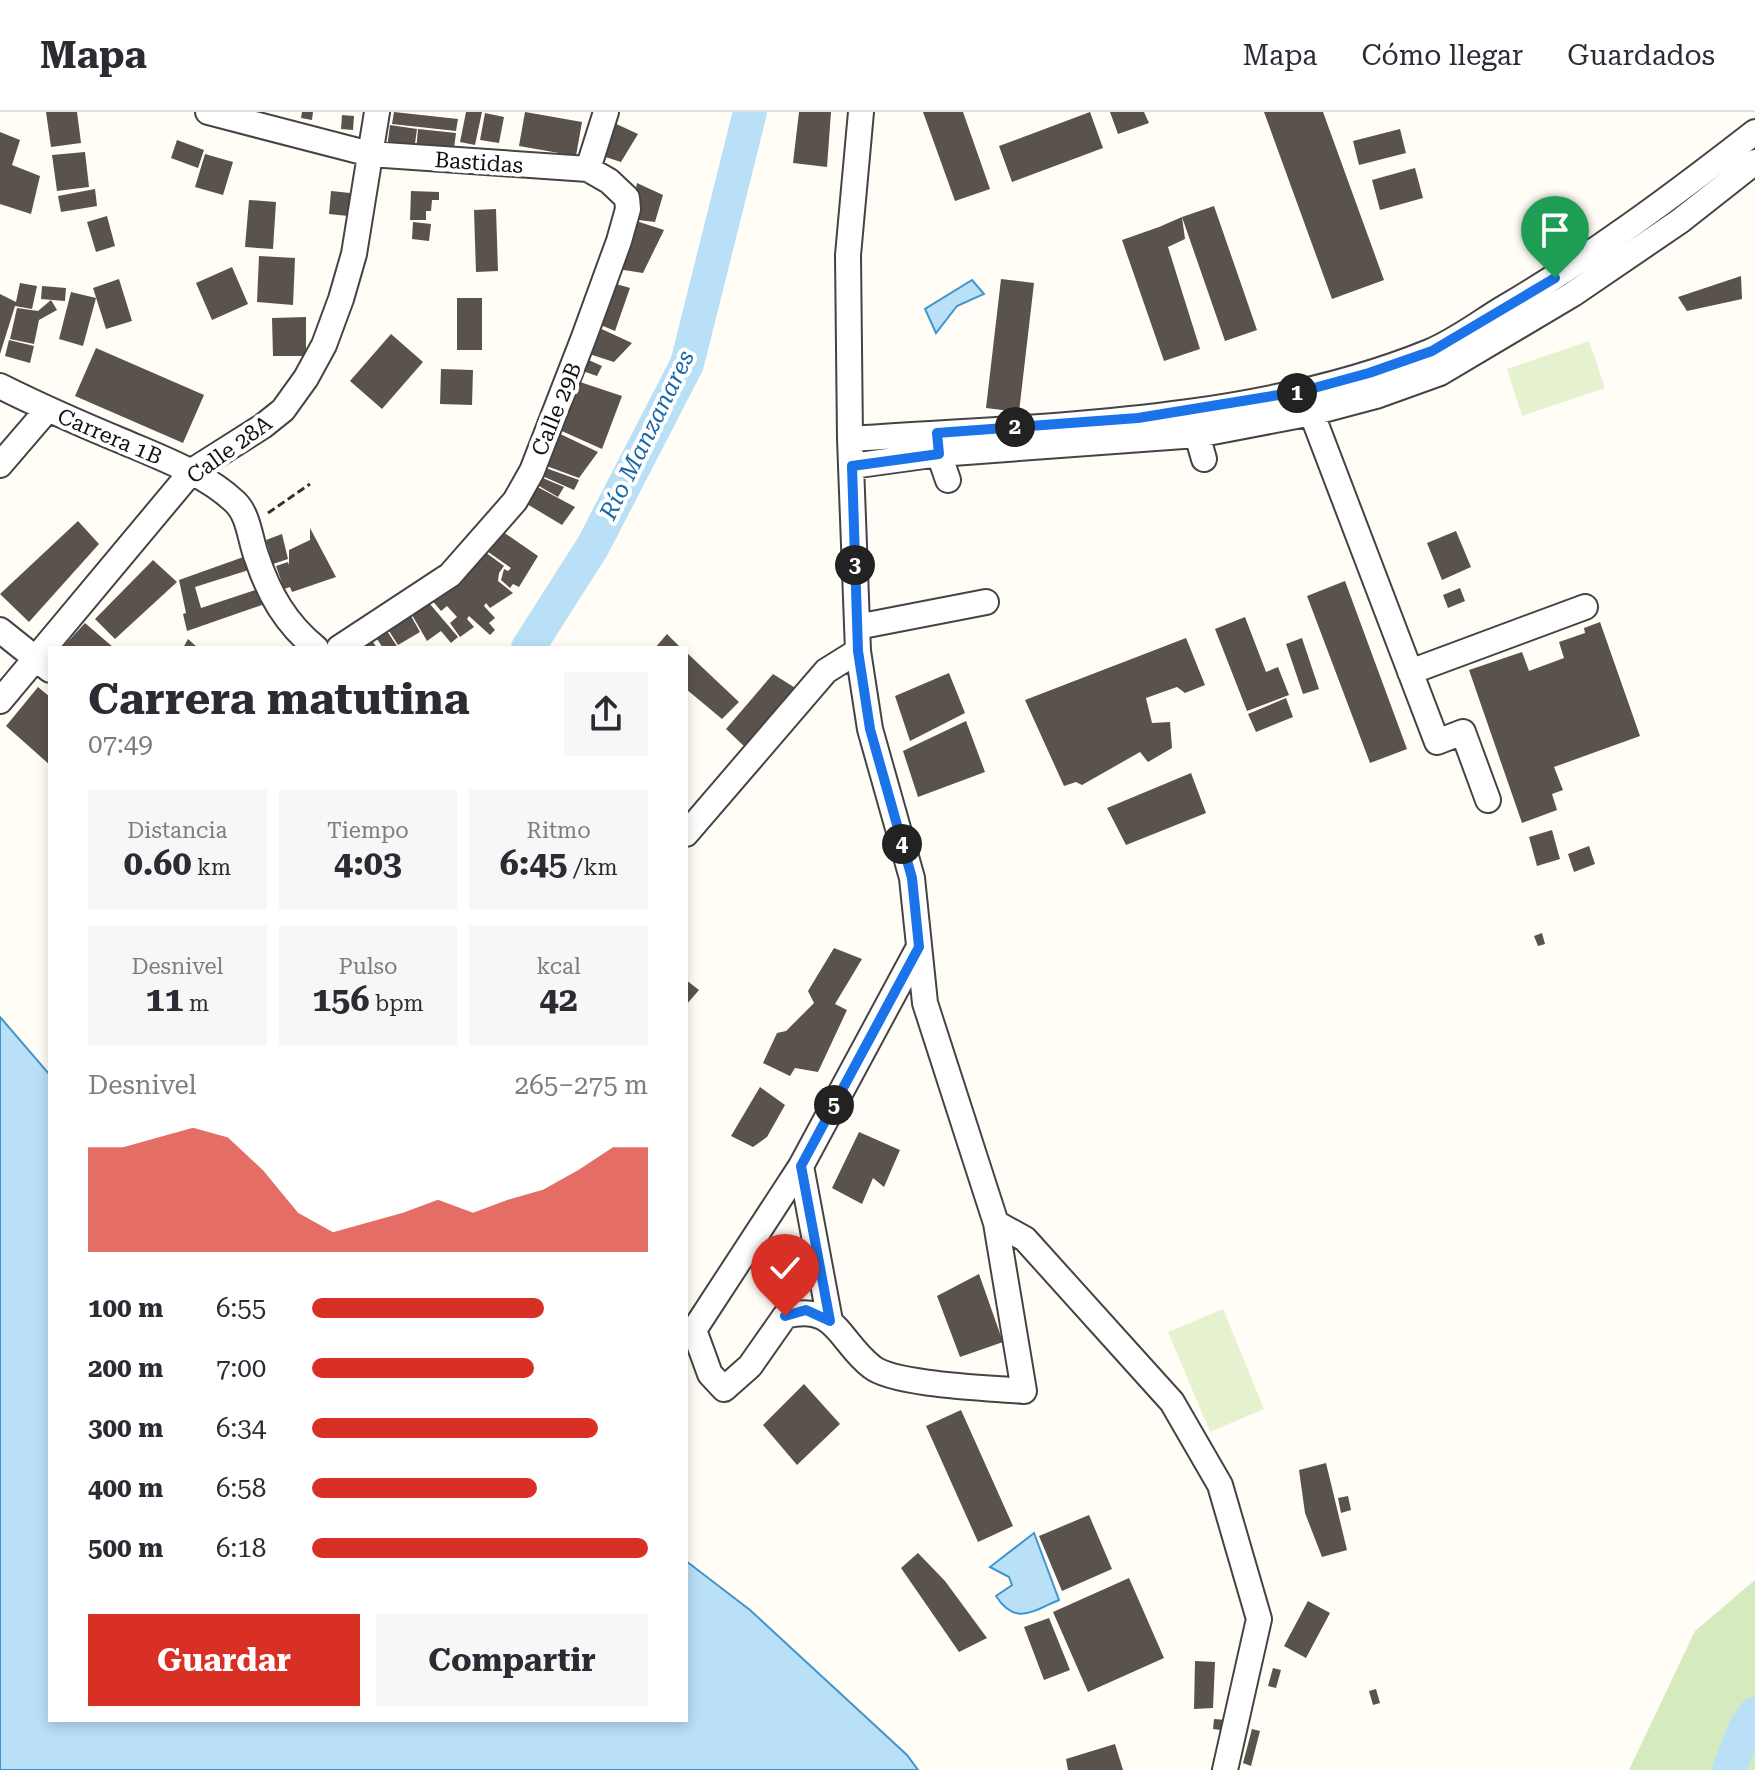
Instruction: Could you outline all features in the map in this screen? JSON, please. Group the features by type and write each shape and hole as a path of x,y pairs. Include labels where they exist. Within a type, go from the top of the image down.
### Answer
{"street":[{"name":"Bastidas","path":"208,112 261,119 370,154 588,169"},
{"name":"Calle 28A","path":"56,646 192,471 283,410 306,378 324,345 345,284 364,202 377,112"},
{"path":"588,169 606,112"},
{"path":"861,112 848,255 850,439 858,639 870,729 912,878 925,1003 996,1223 1024,1391 902,1378 874,1369 830,1321 806,1310 785,1316 750,1366 724,1389 710,1374 694,1330 801,1166 919,947"},
{"path":"1373,384 1555,278 1755,132"},
{"path":"850,439 938,444 1197,435 1373,384 1440,373 1573,294 1680,221 1755,162"},
{"name":"Calle 29B","path":"342,646 450,575 515,501 532,471 584,337 628,209 627,198 620,190 588,169"},
{"name":"Carrera 1B","path":"0,386 192,471 236,503 248,526 256,557 276,605 292,628 314,646"},
{"path":"852,466 938,444 1191,411 1308,402"},
{"path":"1308,402 1437,742 1463,732 1488,800"},
{"path":"0,465 48,409"},
{"path":"1191,411 1204,459"},
{"path":"938,444 948,480"},
{"path":"688,832 826,671 858,639 986,602"},
{"path":"1410,672 1585,607"},
{"path":"0,630 42,664"},
{"name":"Calle 28A","path":"0,701 42,664"},
{"path":"801,1166 830,1321"},
{"path":"996,1223 1025,1239 1172,1402 1220,1485 1259,1619 1225,1770"}],"path":[{"path":"248,526 310,484"}],"green space":[{"path":"1589,341 1605,388 1522,416 1507,369"},
{"path":"1223,1309 1264,1409 1210,1432 1168,1332"},
{"path":"1755,1580 1755,1770 1629,1770 1695,1631"}],"water":[{"path":"972,280 984,294 957,306 936,333 925,309"},
{"path":"0,1017 48,1073 48,1722 688,1722 688,1563 750,1610 907,1755 918,1770 0,1770"},
{"path":"1034,1533 1059,1600 1033,1611 1017,1613 1010,1611 996,1596 1012,1585 1009,1577 990,1567"}],"building":[{"path":"46,112 77,112 81,143 51,147"},
{"path":"302,112 313,112 312,120 301,118"},
{"path":"394,112 458,119 456,131 392,124"},
{"path":"466,112 482,112 475,145 460,142"},
{"path":"525,112 582,122 576,156 519,146"},
{"path":"799,112 831,112 827,167 793,163"},
{"path":"923,112 963,112 990,189 955,201"},
{"path":"1090,112 1103,148 1012,182 999,146"},
{"path":"1110,112 1144,112 1149,123 1118,134"},
{"path":"1264,112 1323,112 1384,280 1332,299"},
{"path":"485,113 504,117 499,143 480,140"},
{"path":"342,115 354,116 353,130 341,129"},
{"path":"610,121 638,134 621,162 596,154"},
{"path":"390,125 417,129 414,151 387,148"},
{"path":"418,129 456,133 453,156 416,151"},
{"path":"1400,129 1406,153 1359,165 1353,141"},
{"path":"0,132 20,140 12,165 40,176 31,214 0,204"},
{"path":"177,140 204,150 198,168 171,158"},
{"path":"85,152 89,187 57,191 52,155"},
{"path":"205,154 233,162 223,195 195,187"},
{"path":"1415,168 1423,198 1380,210 1372,180"},
{"path":"637,183 663,195 655,222 630,219"},
{"path":"95,189 97,206 61,212 58,196"},
{"path":"331,191 360,194 358,217 329,214"},
{"path":"411,191 439,192 439,200 432,200 431,211 426,211 426,220 410,220"},
{"path":"249,200 276,202 273,249 245,247"},
{"path":"1214,206 1257,330 1225,341 1182,217"},
{"path":"496,209 498,271 476,272 474,210"},
{"path":"107,216 115,246 96,252 87,222"},
{"path":"1182,217 1185,239 1168,247 1200,349 1164,361 1122,240"},
{"path":"630,219 664,230 643,273 611,268"},
{"path":"413,222 431,224 429,241 412,239"},
{"path":"259,256 295,258 293,305 257,302"},
{"path":"232,267 248,304 212,320 196,283"},
{"path":"1741,276 1742,299 1687,311 1678,297"},
{"path":"119,279 132,321 106,329 93,288"},
{"path":"1001,279 1034,283 1019,412 986,408"},
{"path":"606,281 630,288 615,331 596,323"},
{"path":"20,283 37,286 32,309 15,306 0,354 0,294 16,302"},
{"path":"42,286 66,288 65,301 41,299"},
{"path":"71,292 96,298 83,346 59,339"},
{"path":"457,298 482,298 482,350 457,350"},
{"path":"51,300 57,310 39,320 34,344 10,339 17,308 38,311"},
{"path":"306,317 306,356 273,356 272,318"},
{"path":"595,326 632,343 614,362 583,352"},
{"path":"391,334 423,362 382,409 350,381"},
{"path":"9,340 34,346 30,363 5,356"},
{"path":"96,348 204,395 183,443 75,396"},
{"path":"582,357 602,366 597,376 577,369"},
{"path":"441,369 473,370 472,405 440,404"},
{"path":"571,379 622,396 602,449 555,428"},
{"path":"552,430 598,452 579,478 541,464"},
{"path":"543,467 579,480 574,490 540,475"},
{"path":"538,476 564,487 558,497 532,482"},
{"path":"532,484 575,507 562,525 522,501"},
{"path":"78,521 99,544 29,622 0,594"},
{"path":"496,527 538,556 519,587 513,584 510,588 501,580 504,569 508,571 511,568 481,547"},
{"path":"310,528 336,577 292,592 290,587 284,589 276,566 288,562 289,565 289,550 310,540"},
{"path":"1456,531 1471,567 1442,580 1427,543"},
{"path":"282,534 288,559 273,564 266,540"},
{"path":"477,546 504,566 498,581 513,593 490,608 486,603 484,606 495,618 489,623 495,630 490,635 469,616 467,619 474,627 460,637 450,623 457,617 447,606 441,611 426,593"},
{"path":"249,555 252,569 195,587 201,608 258,589 262,605 187,631 179,580"},
{"path":"153,560 177,582 115,639 95,619"},
{"path":"1345,581 1407,749 1370,763 1307,596"},
{"path":"1460,588 1465,601 1448,608 1443,595"},
{"path":"424,597 458,637 451,643 441,631 427,641 408,608"},
{"path":"406,607 420,632 398,645 384,623"},
{"path":"1245,617 1266,672 1278,667 1289,695 1247,711 1215,629"},
{"path":"1600,622 1640,736 1554,767 1563,790 1552,794 1557,810 1522,823 1469,670 1522,652 1529,671 1564,658 1559,642 1585,633 1584,628"},
{"path":"85,623 112,646 64,646"},
{"path":"382,623 397,646 382,646 371,630"},
{"path":"367,633 376,646 358,646"},
{"path":"667,634 679,646 657,646"},
{"path":"1186,638 1205,685 1185,693 1177,687 1146,698 1152,723 1170,722 1172,748 1148,762 1140,752 1082,785 1076,782 1064,786 1025,700"},
{"path":"1302,638 1319,689 1303,694 1286,644"},
{"path":"188,639 196,646 184,646"},
{"path":"688,654 739,702 722,719 688,691"},
{"path":"949,673 965,713 910,741 895,696"},
{"path":"773,674 797,689 746,748 726,729"},
{"path":"38,687 48,695 48,763 6,726"},
{"path":"1286,698 1293,717 1256,732 1248,714"},
{"path":"966,721 985,772 918,797 903,751"},
{"path":"1191,773 1206,813 1126,845 1107,808"},
{"path":"1552,830 1560,859 1537,866 1529,837"},
{"path":"1589,846 1595,864 1574,872 1568,854"},
{"path":"1542,933 1545,944 1538,946 1534,936"},
{"path":"834,948 862,959 835,1004 847,1010 818,1072 795,1068 790,1076 763,1063 777,1033 786,1031 814,1003 808,991"},
{"path":"688,982 699,990 688,1003"},
{"path":"760,1087 785,1105 767,1137 753,1147 731,1136"},
{"path":"859,1132 900,1150 884,1187 873,1178 862,1204 832,1188"},
{"path":"979,1274 1003,1342 960,1357 937,1296"},
{"path":"804,1384 840,1424 797,1465 763,1425"},
{"path":"961,1410 1013,1526 978,1542 926,1426"},
{"path":"1326,1463 1347,1550 1322,1557 1305,1513 1299,1470"},
{"path":"1348,1496 1351,1510 1341,1513 1338,1498"},
{"path":"1089,1515 1112,1569 1062,1591 1039,1536"},
{"path":"918,1553 945,1581 987,1638 959,1652 901,1568"},
{"path":"1129,1578 1164,1658 1088,1692 1053,1612"},
{"path":"1308,1601 1330,1613 1306,1658 1284,1646"},
{"path":"1049,1618 1070,1670 1044,1680 1024,1627"},
{"path":"1195,1661 1215,1662 1213,1708 1194,1709"},
{"path":"1273,1668 1281,1670 1276,1688 1268,1686"},
{"path":"1376,1689 1380,1703 1373,1705 1369,1691"},
{"path":"1214,1719 1238,1721 1237,1732 1213,1729"},
{"path":"1252,1729 1260,1731 1251,1766 1243,1763"},
{"path":"1115,1744 1123,1770 1068,1770 1066,1759"}],"waterway":[{"name":"Río Manzanares","path":"529,646 593,546 687,364 750,112"},
{"path":"1729,1770 1745,1729 1755,1714"}],"route":[{"path":"785,1316 806,1310 830,1321 801,1166 919,947 912,878 870,729 858,651 852,466 939,454 937,433 1138,418 1245,403 1303,391 1432,351 1555,278"}]}
